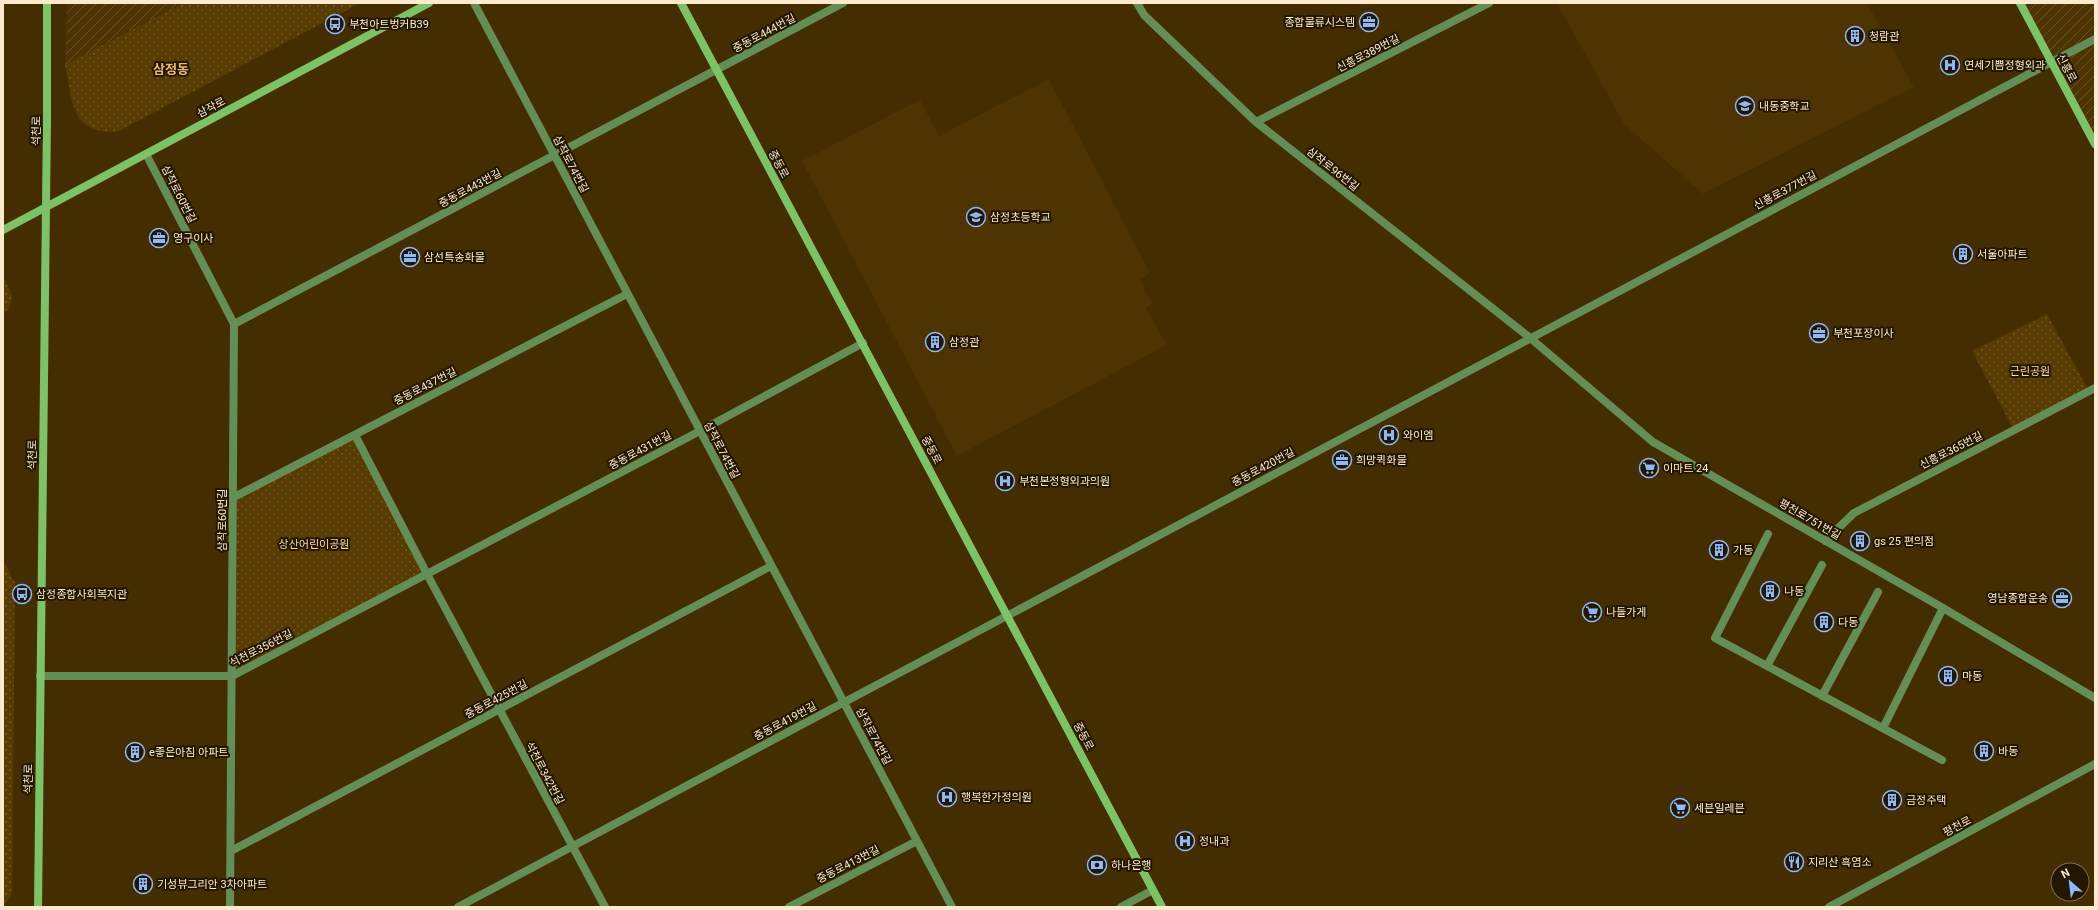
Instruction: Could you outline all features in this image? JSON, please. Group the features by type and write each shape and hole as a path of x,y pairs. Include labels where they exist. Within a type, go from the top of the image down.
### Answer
{"street":[{"name":"석천로","path":"38,907 47,3"},
{"name":"삼작로","path":"3,230 429,3"},
{"name":"삼작로74번길","path":"474,3 952,907"},
{"name":"중동로","path":"681,3 1162,907"},
{"name":"중동로444번길","path":"717,70 843,3"},
{"name":"삼작로96번길","path":"1137,3 1144,15 1256,122 1529,337"},
{"name":"신흥로389번길","path":"1256,122 1489,3"},
{"name":"신흥로","path":"2020,3 2095,144"},
{"name":"신흥로377번길","path":"1529,337 2095,39"},
{"name":"중동로443번길","path":"234,324 717,70"},
{"name":"삼작로60번길","path":"146,154 234,324 230,907"},
{"name":"중동로437번길","path":"234,497 627,294"},
{"name":"평천로751번길","path":"1529,337 1652,442 1943,608 2095,698"},
{"name":"중동로420번길","path":"1008,616 1529,337"},
{"name":"중동로431번길","path":"427,574 700,431 863,343"},
{"name":"신흥로365번길","path":"1825,541 1854,513 2095,388"},
{"path":"355,434 499,709"},
{"path":"1768,534 1715,638 1942,760"},
{"path":"1767,666 1822,565"},
{"name":"중동로425번길","path":"231,851 771,566"},
{"name":"석천로356번길","path":"40,676 232,676 427,574"},
{"path":"1822,696 1878,592"},
{"path":"1883,728 1943,608"},
{"name":"중동로419번길","path":"572,846 1008,616"},
{"name":"석천로342번길","path":"499,709 604,907"},
{"name":"평천로","path":"1829,907 2095,764"},
{"name":"중동로413번길","path":"789,907 917,841"},
{"path":"458,907 572,846"},
{"path":"1121,907 1153,890"}],"shaded area":[{"path":"67,3 182,3 65,65"},
{"name":"내동중학교","path":"1557,3 1867,3 1914,87 1703,194 1624,124"},
{"path":"2020,3 2095,3 2095,144"},
{"name":"삼정초등학교","path":"1049,79 1150,273 1140,280 1152,304 1146,308 1167,345 957,456 802,161 920,100 939,136"}],"green space":[{"path":"183,3 360,3 117,132 102,131 90,127 82,121 76,113 65,65"},
{"path":"3,280 6,281 12,296 8,310 3,312"},
{"name":"근린공원","path":"2047,314 2089,391 2014,430 1972,351"},
{"name":"상산어린이공원","path":"355,435 427,574 232,676 234,497"},
{"path":"3,560 15,582 12,894 3,906"}],"place":[{"name":"종합물류시스템","path":"1369,22"},
{"name":"부천아트벙커B39","path":"335,24"},
{"name":"청람관","path":"1855,36"},
{"name":"연세기쁨정형외과","path":"1950,65"},
{"name":"내동중학교","path":"1745,106"},
{"name":"삼정초등학교","path":"976,217"},
{"name":"영구이사","path":"159,238"},
{"name":"서울아파트","path":"1963,254"},
{"name":"삼선특송화물","path":"410,257"},
{"name":"부천포장이사","path":"1819,333"},
{"name":"삼정관","path":"935,342"},
{"name":"와이엠","path":"1389,435"},
{"name":"희망퀵화물","path":"1342,460"},
{"name":"이마트 24","path":"1649,468"},
{"name":"부천본정형외과의원","path":"1005,481"},
{"name":"gs 25 편의점","path":"1860,541"},
{"name":"가동","path":"1719,550"},
{"name":"나동","path":"1770,591"},
{"name":"삼정종합사회복지관","path":"22,594"},
{"name":"영남종합운송","path":"2062,598"},
{"name":"나들가게","path":"1592,612"},
{"name":"다동","path":"1824,622"},
{"name":"마동","path":"1948,676"},
{"name":"바동","path":"1984,751"},
{"name":"e좋은아침 아파트","path":"135,752"},
{"name":"행복한가정의원","path":"947,797"},
{"name":"금정주택","path":"1892,800"},
{"name":"세븐일레븐","path":"1680,808"},
{"name":"정내과","path":"1185,841"},
{"name":"지리산 흑염소","path":"1794,862"},
{"name":"하나은행","path":"1097,865"},
{"name":"기성뷰그리안 3차아파트","path":"143,884"}],"district":[{"name":"삼정동","path":"171,69"}]}
